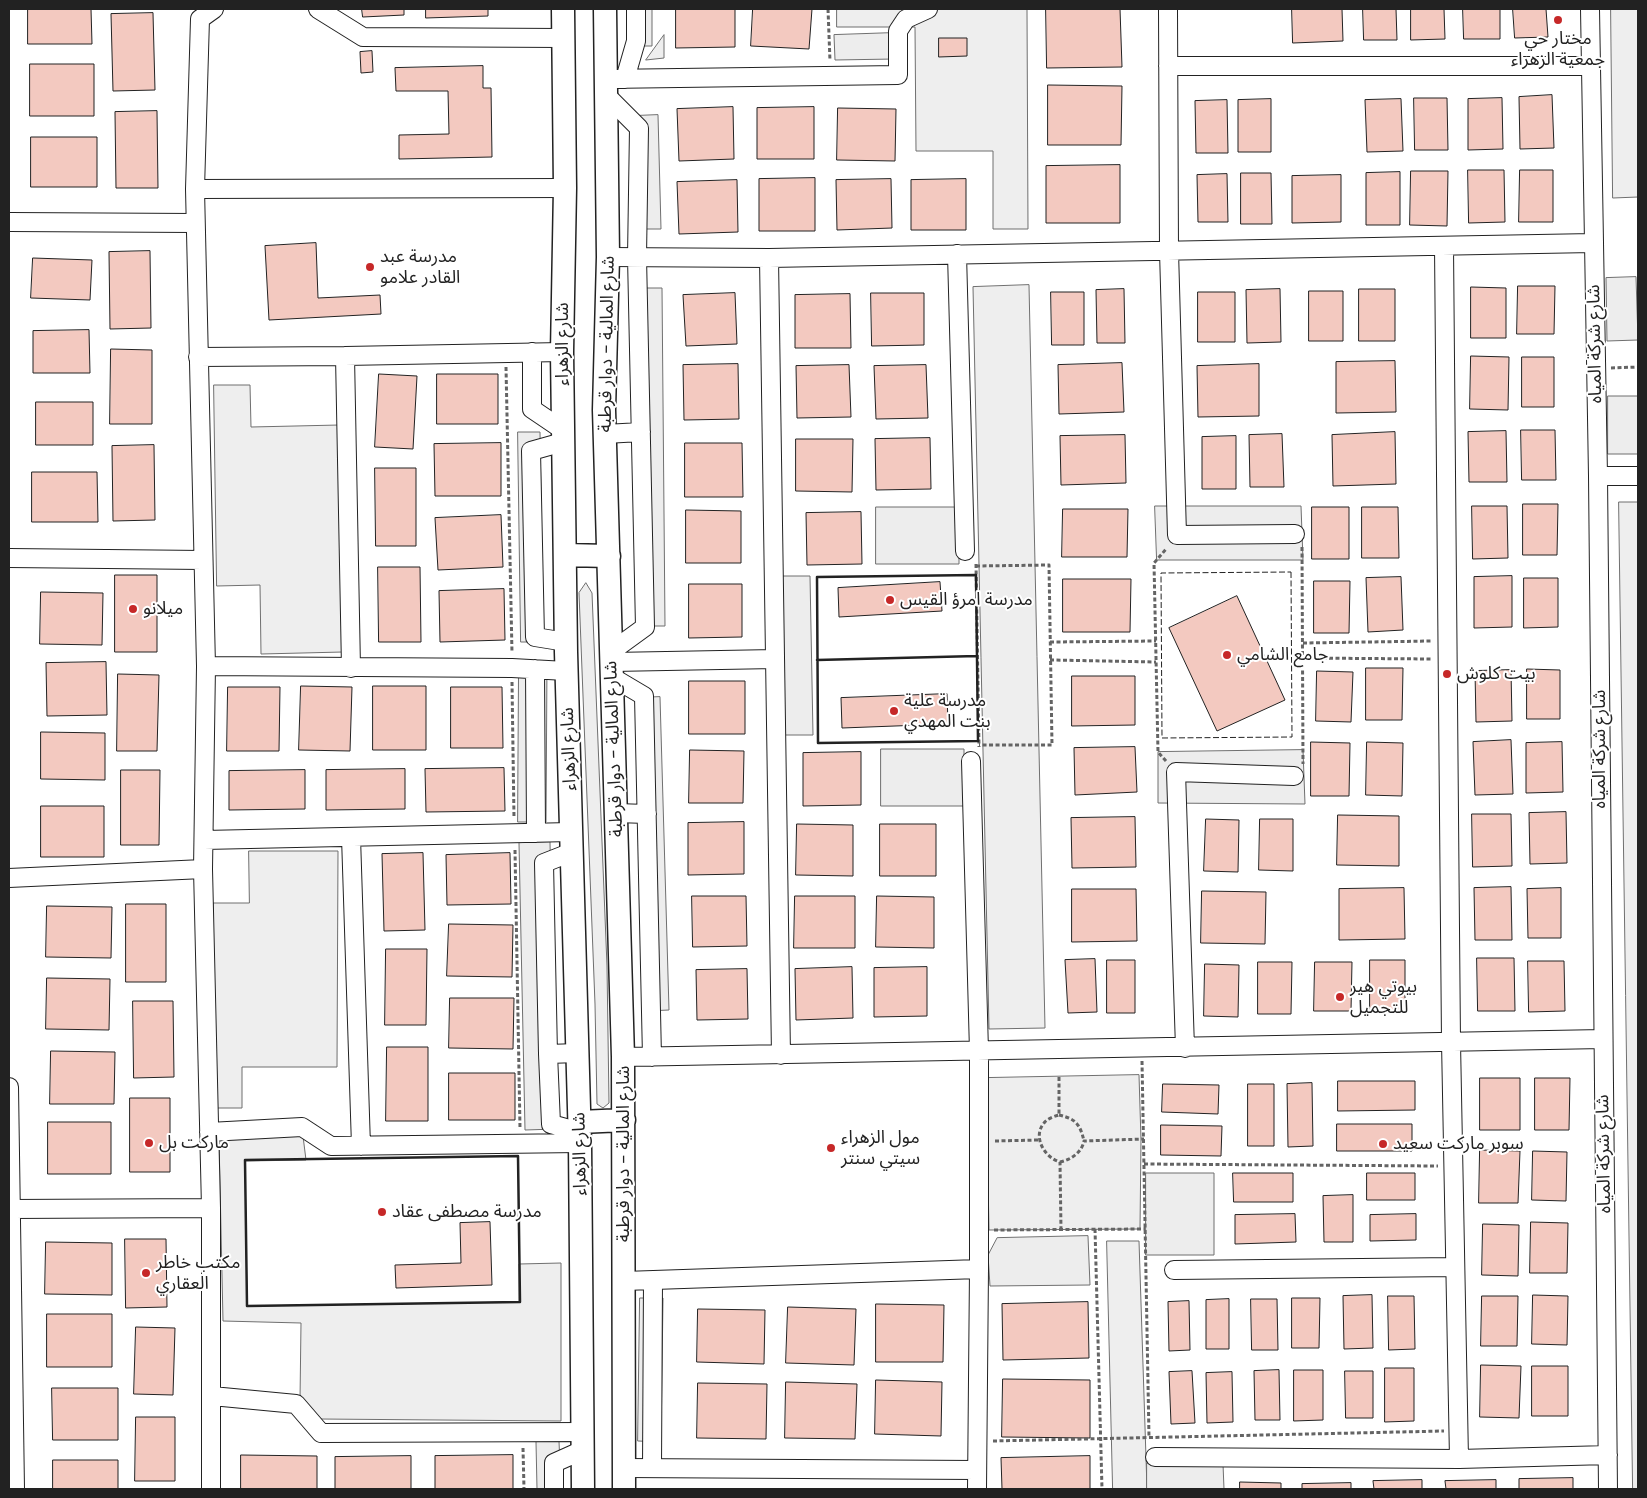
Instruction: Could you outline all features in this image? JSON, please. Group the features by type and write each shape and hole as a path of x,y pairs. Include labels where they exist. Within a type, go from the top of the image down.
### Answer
{"main road":[{"name":"شارع الزهراء","path":"563,9 565,188 562,352 566,671 580,1132 583,1489"},
{"name":"شارع المالية - دوار قرطبة","path":"605,9 613,84 604,410 623,1057 624,1479"},
{"path":"565,555 609,556"},
{"path":"580,1132 624,1120"}],"street":[{"path":"211,1489 211,1208 203,869 206,666 194,188 200,19 214,9"},
{"path":"318,9 363,36 563,38"},
{"path":"613,84 636,41 636,9"},
{"path":"613,84 898,75 898,31 906,19 928,9"},
{"path":"1168,9 1169,251 1177,536 1295,534"},
{"name":"شارع شركة المياه","path":"1590,9 1598,476 1608,1489"},
{"path":"1168,66 1591,66"},
{"path":"612,663 645,627 637,257 639,128 613,84"},
{"path":"194,188 565,188"},
{"path":"9,222 195,223"},
{"path":"608,257 769,258 1593,244"},
{"path":"1444,246 1451,1042 1459,1459"},
{"path":"957,254 965,551"},
{"path":"769,258 781,1055"},
{"path":"532,352 532,409 563,436 532,451 535,637 566,642"},
{"path":"198,357 562,352"},
{"path":"345,356 351,668"},
{"path":"605,434 641,432"},
{"path":"1598,476 1638,476"},
{"path":"9,558 203,560"},
{"path":"612,663 775,659"},
{"path":"612,663 644,696 652,1057"},
{"path":"206,666 512,668 566,671"},
{"path":"535,669 536,833"},
{"path":"972,762 979,1052 977,1489"},
{"path":"1185,1048 1176,772 1294,776"},
{"path":"616,813 647,814"},
{"path":"204,840 536,833 572,842"},
{"path":"351,837 361,1146"},
{"path":"572,842 544,863 548,1054 551,1124 580,1132"},
{"path":"9,878 203,869"},
{"path":"623,1057 979,1052 1603,1039"},
{"path":"548,1054 578,1054"},
{"path":"9,1087 15,1489"},
{"path":"209,1132 302,1127 331,1146 361,1146 520,1144 580,1132"},
{"path":"10,1209 211,1208"},
{"path":"1174,1270 1455,1266"},
{"path":"624,1281 979,1269"},
{"path":"652,1468 654,1280"},
{"path":"212,1396 296,1404 321,1433 522,1432 583,1441"},
{"path":"554,1489 554,1463 583,1441"},
{"path":"1155,1457 1459,1459 1608,1455"},
{"path":"624,1479 652,1468 977,1470"}],"path":[{"path":"828,9 831,76"},
{"path":"506,353 520,1144"},
{"path":"1596,368 1638,367"},
{"path":"1294,776 1304,767 1302,544 1295,534"},
{"path":"1176,772 1158,752 1154,563 1177,536"},
{"path":"965,551 976,551 980,762 972,762"},
{"path":"976,566 1048,565 1052,745 979,745"},
{"path":"1303,643 1448,641"},
{"path":"1050,642 1156,642"},
{"path":"1303,658 1448,660"},
{"path":"1050,660 1156,662"},
{"path":"1142,1048 1149,1437"},
{"path":"1058,1077 1059,1115"},
{"path":"1059,1115 1071,1118 1081,1128 1084,1141 1083,1146 1075,1155 1068,1161 1060,1162 1052,1160 1044,1152 1039,1140 1044,1123 1059,1115"},
{"path":"1084,1141 1144,1139"},
{"path":"979,1141 1039,1140"},
{"path":"1060,1162 1061,1230"},
{"path":"1144,1164 1453,1166"},
{"path":"978,1230 1145,1229"},
{"path":"1095,1230 1102,1489"},
{"path":"977,1441 1458,1431"},
{"path":"522,1432 524,1489"}],"shaded area":[{"path":"630,9 652,9 652,46 631,46"},
{"path":"837,9 1027,9 1028,229 993,229 993,151 916,151 915,27 837,27"},
{"path":"1611,9 1638,9 1638,197 1613,198"},
{"path":"893,33 894,59 835,60 834,35"},
{"path":"664,35 664,58 646,60"},
{"path":"658,115 661,229 637,229 634,116"},
{"path":"1636,277 1638,340 1607,341 1606,278"},
{"path":"1029,285 1045,1028 989,1029 973,287"},
{"path":"635,288 662,288 665,626 638,626"},
{"path":"214,385 250,385 251,427 339,425 343,652 261,654 260,585 217,586"},
{"path":"1608,396 1638,396 1638,454 1608,454"},
{"path":"518,432 540,432 543,642 521,642"},
{"path":"1619,502 1638,502 1638,1489 1633,1489"},
{"path":"1155,506 1301,506 1303,560 1157,560"},
{"path":"876,507 959,507 959,564 876,564"},
{"path":"782,576 810,576 813,735 785,735"},
{"path":"586,583 592,593 607,966 609,1103 603,1108 597,1104 595,1004 579,593"},
{"path":"519,661 547,661 546,822 518,822"},
{"path":"660,697 669,1010 647,1011 637,698"},
{"path":"881,749 964,749 964,806 881,806"},
{"path":"1303,750 1305,804 1158,803 1158,752"},
{"path":"550,842 556,1129 525,1130 519,843"},
{"path":"249,851 338,851 337,1067 242,1067 242,1108 213,1108 213,903 249,903"},
{"path":"1139,1075 1141,1140 1140,1229 989,1230 986,1078"},
{"path":"303,1136 306,1160 245,1161 247,1306 519,1302 519,1264 561,1263 561,1421 320,1419 300,1400 301,1323 223,1321 219,1139"},
{"path":"1146,1173 1214,1173 1214,1255 1146,1255"},
{"path":"1088,1236 1090,1285 990,1286 988,1255 997,1238"},
{"path":"1107,1241 1139,1241 1147,1489 1113,1489"},
{"path":"640,1298 663,1298 661,1442 638,1441"},
{"path":"559,1441 561,1489 537,1489 536,1442"},
{"path":"1147,1463 1223,1464 1224,1489 1147,1489"}],"building":[{"path":"28,9 91,9 92,44 28,44"},
{"path":"362,9 404,9 404,15 363,17"},
{"path":"426,9 488,9 488,16 426,18"},
{"path":"676,9 735,9 735,47 676,48"},
{"path":"753,9 812,9 809,49 751,46"},
{"path":"1046,9 1120,9 1122,67 1047,68"},
{"path":"1292,9 1342,9 1343,41 1293,43"},
{"path":"1363,9 1396,9 1397,40 1364,40"},
{"path":"1411,9 1444,9 1445,39 1411,40"},
{"path":"1463,9 1500,9 1500,39 1464,39"},
{"path":"1513,9 1546,9 1548,37 1515,38"},
{"path":"153,13 155,90 113,91 111,14"},
{"path":"939,38 967,38 967,56 939,57"},
{"path":"372,51 373,72 361,73 360,52"},
{"path":"30,64 94,64 94,116 30,116"},
{"path":"483,66 483,88 491,88 492,157 399,159 399,135 449,134 448,91 396,91 395,68"},
{"path":"1048,85 1122,86 1121,145 1048,145"},
{"path":"1552,95 1554,148 1520,149 1519,97"},
{"path":"1414,98 1447,98 1448,150 1415,150"},
{"path":"1502,98 1503,149 1468,150 1468,99"},
{"path":"1271,99 1271,152 1238,152 1238,100"},
{"path":"1401,99 1403,151 1367,152 1365,100"},
{"path":"1227,100 1228,153 1196,153 1195,101"},
{"path":"733,107 734,159 679,161 677,109"},
{"path":"814,107 814,159 757,159 757,108"},
{"path":"838,108 896,109 895,161 837,160"},
{"path":"157,111 158,188 116,188 115,112"},
{"path":"31,137 97,137 97,187 31,187"},
{"path":"1120,165 1120,223 1046,223 1046,166"},
{"path":"1468,170 1504,170 1505,222 1469,223"},
{"path":"1520,170 1553,170 1553,222 1519,222"},
{"path":"1411,171 1448,171 1447,226 1410,225"},
{"path":"1400,172 1400,225 1366,225 1366,173"},
{"path":"1241,173 1271,173 1272,224 1241,224"},
{"path":"1227,174 1228,222 1198,222 1197,175"},
{"path":"1341,175 1341,222 1292,223 1292,176"},
{"path":"815,178 815,231 759,231 759,179"},
{"path":"891,179 892,228 837,230 836,180"},
{"path":"966,179 966,230 911,230 911,180"},
{"path":"737,180 738,232 679,234 677,182"},
{"path":"316,243 318,298 380,295 381,314 269,320 265,246"},
{"path":"150,251 151,328 110,329 109,252"},
{"path":"33,258 92,260 90,300 31,298"},
{"path":"1518,286 1555,286 1554,334 1517,334"},
{"path":"1471,287 1506,288 1506,338 1471,338"},
{"path":"1124,289 1125,343 1097,343 1096,290"},
{"path":"1280,289 1281,342 1247,343 1246,290"},
{"path":"1359,289 1395,289 1395,341 1359,341"},
{"path":"1309,291 1343,291 1343,341 1309,341"},
{"path":"1051,292 1084,292 1084,345 1052,345"},
{"path":"1198,292 1235,292 1235,342 1198,342"},
{"path":"735,293 737,344 686,346 683,295"},
{"path":"871,293 924,293 924,345 872,346"},
{"path":"850,294 851,348 795,348 795,295"},
{"path":"89,330 90,373 33,373 33,331"},
{"path":"111,349 152,350 152,424 110,424"},
{"path":"1471,356 1509,357 1508,410 1470,409"},
{"path":"1522,357 1554,357 1554,407 1522,407"},
{"path":"1395,361 1396,412 1336,413 1336,362"},
{"path":"1122,363 1124,412 1059,414 1058,365"},
{"path":"738,364 739,419 684,420 683,365"},
{"path":"1259,364 1259,416 1198,417 1197,366"},
{"path":"849,365 851,417 797,418 796,366"},
{"path":"926,365 928,418 876,419 874,366"},
{"path":"379,374 417,376 413,449 375,447"},
{"path":"437,374 498,374 498,424 437,424"},
{"path":"36,402 93,402 93,445 36,445"},
{"path":"1521,430 1555,430 1556,480 1522,480"},
{"path":"1506,431 1507,482 1469,482 1468,432"},
{"path":"1395,432 1396,484 1333,486 1332,435"},
{"path":"1282,434 1284,487 1250,487 1249,435"},
{"path":"1125,435 1126,483 1061,485 1060,436"},
{"path":"1236,436 1236,489 1202,489 1202,437"},
{"path":"930,438 931,489 876,490 875,439"},
{"path":"796,439 853,439 852,492 796,491"},
{"path":"501,443 501,496 435,496 434,444"},
{"path":"685,443 742,443 743,497 685,497"},
{"path":"154,445 155,520 113,521 112,446"},
{"path":"375,468 416,468 416,546 376,546"},
{"path":"32,472 97,472 98,522 32,522"},
{"path":"1523,504 1558,504 1557,555 1523,555"},
{"path":"1472,506 1507,506 1508,558 1473,559"},
{"path":"1312,507 1349,507 1349,559 1312,559"},
{"path":"1362,507 1398,507 1399,558 1362,558"},
{"path":"1063,509 1128,509 1127,557 1062,557"},
{"path":"686,510 741,511 741,563 686,563"},
{"path":"861,512 862,564 807,565 806,513"},
{"path":"501,515 503,567 438,570 435,518"},
{"path":"378,567 420,567 421,642 379,642"},
{"path":"115,575 157,575 157,652 115,652"},
{"path":"1512,576 1512,627 1474,628 1474,577"},
{"path":"1401,577 1403,630 1368,632 1366,578"},
{"path":"1524,578 1558,578 1558,627 1524,628"},
{"path":"1063,579 1131,579 1130,632 1063,632"},
{"path":"1314,581 1350,581 1349,633 1314,633"},
{"name":"مدرسة امرؤ القيس","path":"940,582 942,611 839,617 838,588"},
{"path":"689,584 742,584 742,637 689,638"},
{"path":"504,589 505,640 440,642 439,591"},
{"path":"41,592 103,593 102,645 40,644"},
{"path":"1237,596 1285,700 1217,731 1169,628"},
{"path":"106,662 107,715 47,716 46,663"},
{"path":"1366,668 1403,668 1402,720 1366,720"},
{"path":"1527,669 1560,670 1560,719 1527,719"},
{"path":"1511,670 1512,721 1476,722 1475,671"},
{"path":"1317,671 1353,672 1351,722 1316,721"},
{"path":"118,674 159,675 157,751 117,751"},
{"path":"1072,676 1135,676 1135,725 1072,726"},
{"path":"689,681 745,681 745,734 689,734"},
{"path":"301,686 352,687 350,751 299,750"},
{"path":"373,686 426,686 426,750 373,750"},
{"path":"228,687 280,687 279,751 227,751"},
{"path":"451,687 502,687 503,748 451,748"},
{"name":"مدرسة علية بنت المهدي","path":"947,694 948,724 842,728 841,698"},
{"path":"41,732 105,733 105,780 41,779"},
{"path":"1511,740 1513,794 1475,795 1473,742"},
{"path":"1311,742 1350,743 1349,796 1311,796"},
{"path":"1367,742 1403,743 1402,796 1366,795"},
{"path":"1562,742 1563,792 1526,793 1526,743"},
{"path":"1135,747 1137,792 1075,795 1074,748"},
{"path":"690,750 744,751 743,803 689,803"},
{"path":"861,752 861,805 803,806 803,753"},
{"path":"504,768 505,811 426,812 425,769"},
{"path":"405,769 405,809 326,810 326,770"},
{"path":"121,770 160,770 159,845 121,845"},
{"path":"305,770 305,809 229,810 229,771"},
{"path":"41,806 104,806 104,857 41,857"},
{"path":"1566,812 1567,863 1530,864 1529,813"},
{"path":"1472,814 1511,814 1512,866 1473,867"},
{"path":"1338,815 1399,816 1399,866 1337,865"},
{"path":"1135,817 1136,867 1072,868 1071,818"},
{"path":"1206,819 1239,820 1238,872 1204,871"},
{"path":"1260,819 1293,819 1293,871 1259,870"},
{"path":"744,822 744,874 688,875 688,823"},
{"path":"797,824 853,825 853,876 796,875"},
{"path":"880,824 936,824 936,876 880,876"},
{"path":"423,853 425,930 384,931 382,854"},
{"path":"510,853 511,904 447,905 446,855"},
{"path":"1511,887 1512,940 1475,940 1474,888"},
{"path":"1404,888 1405,939 1339,940 1339,889"},
{"path":"1561,888 1561,938 1528,938 1527,889"},
{"path":"1072,889 1136,889 1137,941 1072,942"},
{"path":"1202,891 1266,892 1265,944 1201,943"},
{"path":"692,896 746,896 747,946 693,947"},
{"path":"795,896 855,896 855,948 794,948"},
{"path":"877,896 934,897 934,948 876,947"},
{"path":"126,904 166,904 166,982 126,982"},
{"path":"47,906 112,907 111,958 46,957"},
{"path":"449,924 513,925 512,977 447,976"},
{"path":"386,949 427,949 426,1025 385,1025"},
{"path":"1477,958 1514,958 1515,1011 1478,1011"},
{"path":"1095,959 1097,1012 1068,1013 1065,960"},
{"path":"1107,960 1135,960 1135,1013 1107,1013"},
{"path":"1370,960 1405,960 1405,1011 1370,1011"},
{"path":"1528,961 1564,961 1565,1011 1529,1012"},
{"path":"1258,962 1292,962 1291,1014 1258,1014"},
{"path":"1315,962 1352,962 1351,1011 1314,1011"},
{"path":"1205,964 1239,965 1238,1017 1204,1016"},
{"path":"852,967 853,1018 796,1020 795,969"},
{"path":"927,967 927,1016 874,1017 874,968"},
{"path":"747,969 748,1019 697,1020 696,970"},
{"path":"47,978 110,979 109,1030 46,1029"},
{"path":"450,998 514,998 513,1049 449,1048"},
{"path":"133,1001 173,1001 174,1077 134,1078"},
{"path":"387,1047 428,1047 428,1121 386,1121"},
{"path":"51,1051 115,1052 114,1104 50,1104"},
{"path":"449,1073 515,1073 515,1120 449,1120"},
{"path":"1480,1078 1520,1078 1520,1130 1480,1130"},
{"path":"1535,1078 1570,1078 1569,1130 1535,1130"},
{"path":"1338,1081 1415,1081 1415,1110 1338,1111"},
{"path":"1312,1083 1313,1146 1288,1147 1287,1084"},
{"path":"1163,1084 1219,1085 1218,1114 1162,1112"},
{"path":"1248,1084 1274,1084 1274,1146 1248,1146"},
{"path":"130,1098 170,1098 170,1172 130,1172"},
{"path":"48,1122 111,1122 111,1174 48,1174"},
{"path":"1337,1124 1412,1124 1412,1151 1337,1151"},
{"path":"1161,1125 1222,1126 1221,1156 1161,1155"},
{"path":"1480,1150 1520,1151 1518,1203 1479,1203"},
{"path":"1533,1151 1567,1152 1566,1201 1532,1200"},
{"path":"1233,1173 1293,1173 1293,1202 1234,1202"},
{"path":"1367,1173 1415,1173 1415,1200 1367,1200"},
{"path":"1353,1195 1353,1242 1324,1242 1323,1196"},
{"path":"1295,1214 1296,1242 1235,1244 1235,1215"},
{"path":"1416,1214 1416,1240 1370,1241 1370,1215"},
{"path":"490,1222 492,1285 396,1288 395,1265 461,1263 460,1223"},
{"path":"1531,1222 1568,1223 1567,1273 1530,1273"},
{"path":"1483,1224 1519,1225 1518,1276 1482,1275"},
{"path":"125,1239 166,1239 167,1307 126,1308"},
{"path":"46,1242 112,1243 112,1295 45,1294"},
{"path":"1372,1295 1373,1348 1344,1349 1343,1296"},
{"path":"1533,1295 1568,1296 1567,1345 1532,1344"},
{"path":"1388,1296 1414,1296 1415,1349 1389,1350"},
{"path":"1482,1296 1518,1296 1517,1346 1481,1346"},
{"path":"1292,1298 1320,1298 1319,1348 1292,1348"},
{"path":"1229,1299 1229,1349 1206,1349 1206,1300"},
{"path":"1251,1299 1277,1299 1278,1350 1252,1350"},
{"path":"1189,1301 1190,1350 1169,1351 1168,1302"},
{"path":"1088,1302 1089,1358 1003,1360 1002,1304"},
{"path":"876,1304 944,1305 943,1362 876,1362"},
{"path":"788,1307 856,1309 854,1365 786,1363"},
{"path":"698,1309 765,1310 764,1364 697,1362"},
{"path":"47,1314 112,1314 112,1367 47,1367"},
{"path":"136,1327 175,1328 173,1395 134,1394"},
{"path":"1481,1365 1521,1366 1519,1418 1480,1417"},
{"path":"1532,1366 1568,1366 1568,1416 1532,1416"},
{"path":"1385,1368 1414,1368 1414,1421 1385,1422"},
{"path":"1279,1370 1280,1420 1255,1420 1254,1371"},
{"path":"1294,1370 1323,1370 1323,1420 1294,1421"},
{"path":"1192,1371 1195,1423 1171,1424 1169,1372"},
{"path":"1345,1371 1373,1371 1373,1418 1346,1418"},
{"path":"1232,1372 1233,1422 1207,1423 1206,1373"},
{"path":"1003,1379 1090,1380 1090,1438 1002,1437"},
{"path":"876,1380 942,1382 941,1436 875,1434"},
{"path":"786,1382 857,1384 855,1439 785,1438"},
{"path":"698,1383 767,1384 766,1439 697,1438"},
{"path":"52,1388 118,1388 118,1440 53,1440"},
{"path":"136,1417 175,1417 175,1481 135,1481"},
{"path":"241,1455 317,1456 317,1489 241,1489"},
{"path":"513,1455 513,1489 435,1489 435,1456"},
{"path":"411,1456 411,1489 335,1489 335,1457"},
{"path":"1090,1456 1090,1489 1002,1489 1001,1458"},
{"path":"53,1460 118,1460 118,1489 53,1489"},
{"path":"1573,1478 1573,1489 1519,1489 1519,1479"},
{"path":"1422,1480 1422,1489 1374,1489 1373,1481"},
{"path":"1496,1480 1496,1489 1446,1489 1445,1481"},
{"path":"1240,1482 1281,1483 1281,1489 1240,1489"},
{"path":"1351,1483 1351,1489 1302,1489 1302,1484"}],"fence":[{"path":"1291,572 1292,737 1162,738 1161,573 1291,572"}],"wall":[{"path":"976,575 978,741 818,743 817,577 976,575"},
{"path":"817,660 977,656"},
{"path":"518,1156 520,1302 247,1306 245,1160 518,1156"}],"place":[{"name":"مختار حي جمعية الزهراء","path":"1558,20"},
{"name":"مدرسة عبد القادر علامو","path":"370,267"},
{"name":"مدرسة امرؤ القيس","path":"890,600"},
{"name":"ميلانو","path":"133,609"},
{"name":"جامع الشامي","path":"1227,655"},
{"name":"بيت كلوش","path":"1447,674"},
{"name":"مدرسة علية بنت المهدي","path":"894,711"},
{"name":"بيوتي هير للتجميل","path":"1340,997"},
{"name":"ماركت بل","path":"149,1143"},
{"name":"سوبر ماركت سعيد","path":"1383,1144"},
{"name":"مول الزهراء سيتي سنتر","path":"831,1148"},
{"name":"مدرسة مصطفى عقاد","path":"382,1212"},
{"name":"مكتب خاطر العقاري","path":"146,1273"}]}
